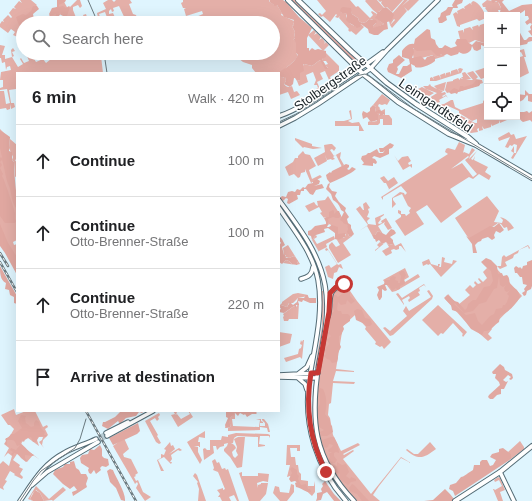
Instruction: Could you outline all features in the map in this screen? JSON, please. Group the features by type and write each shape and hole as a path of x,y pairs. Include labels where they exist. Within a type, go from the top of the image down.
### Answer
{"main road":[{"name":"Leimgardtsfeld","path":"288,0 363,74 398,102 452,136 476,145"},
{"name":"Leimgardtsfeld","path":"298,0 370,69 401,94 469,138 476,145"},
{"path":"476,145 532,178"},
{"path":"455,501 500,472 532,446"}],"street":[{"name":"Stolbergstraße","path":"280,126 295,118 370,69 387,50 438,0"},
{"name":"Stolbergstraße","path":"280,117 291,112 359,70 387,50"},
{"path":"280,201 309,244 320,267 326,294 326,324"},
{"path":"280,209 303,242 318,278 320,316 308,394 309,420 315,449 328,477 346,501"},
{"path":"301,279 308,277 311,274 313,269 312,262"},
{"path":"344,284 336,287 330,293 329,312 317,378 314,415 320,448 333,476 354,501"},
{"path":"297,376 309,365 317,339"},
{"path":"310,376 318,373"},
{"path":"280,376 310,376 317,378"},
{"path":"297,376 306,385 308,394"},
{"path":"146,412 107,435 151,412"},
{"path":"20,501 37,476 54,460 65,452 97,440 46,473 28,490"},
{"path":"500,472 514,501"}],"shaded area":[{"path":"20,0 31,0 37,5 29,14 31,16 16,16 16,36 13,35 15,32 11,29 8,33 0,27 0,24 2,21 4,22 3,20 8,15 11,18 12,17 9,13 13,8 16,9 14,7 19,1 22,3"},
{"path":"57,0 66,0 59,5 59,7 70,7 67,16 61,15 60,11 59,16 56,16 56,14 50,16 49,14 52,8 57,7"},
{"path":"63,0 68,9 77,0 80,0 82,6 80,8 78,5 73,7 75,16 66,16 63,13 58,16 49,16"},
{"path":"108,0 112,0 114,2 116,0 130,0 132,3 129,4 133,14 136,16 124,16 119,6 113,8 114,11 112,12 111,9 109,11 109,14 113,13 114,16 106,16 105,12 98,16 97,13 106,9 103,3"},
{"path":"183,0 270,0 269,1 274,5 277,5 282,13 281,15 294,21 294,25 292,26 295,32 295,39 293,39 296,42 296,53 298,56 281,72 255,72 252,68 252,65 240,60 280,60 280,16 198,16 203,14 202,11 186,16 184,9 186,8 183,8 181,3"},
{"path":"270,0 283,0 312,28 307,38 307,48 309,48 309,51 312,48 315,50 318,49 326,51 326,57 322,59 328,69 325,69 320,60 312,66 304,64 304,71 300,73 300,80 297,81 294,78 293,84 290,87 284,84 286,81 285,77 280,77 280,72 278,72 292,63 298,55 296,53 296,43 293,39 295,39 295,32 292,26 294,25 294,20 284,17 277,5 275,6 270,2"},
{"path":"290,0 297,0 359,62 356,65"},
{"path":"317,0 350,0 370,18 373,15 371,12 372,11 377,14 376,18 384,24 373,28 376,23 372,19 362,23 352,14 350,8 341,8 341,12 347,14 346,16 350,23 358,27 361,24 364,27 356,35 348,30 349,29 339,18 340,16 338,18 335,17 337,15 336,14 330,22 323,16 321,17 318,14 320,13 322,15 326,11"},
{"path":"377,0 384,8 379,11 378,14 365,1"},
{"path":"378,0 403,0 392,12 387,7 384,7 381,3 382,1 380,2"},
{"path":"404,0 408,0 402,6 409,0 419,0 408,11 404,7 407,11 392,28 390,25 389,21 392,17 391,15"},
{"path":"455,0 463,0 462,3 457,5 458,8 453,8 450,15 446,16 447,20 439,23 438,18 440,17 441,13 448,7 453,7 452,5"},
{"path":"487,0 498,2 501,10 498,10 499,12 488,12 485,8 486,7 483,7 482,4"},
{"path":"491,0 504,0 502,2 509,11 522,5 532,4 532,24 530,23 527,25 525,22 529,19 528,16 525,16 525,10 520,13 520,12 500,12 501,8 499,3 496,1 493,3"},
{"path":"473,1 477,3 484,13 484,19 479,21 477,19 460,25 460,27 457,26 453,14 456,12 458,14 457,11 463,8 465,9 464,7 470,3 472,5 471,3"},
{"path":"33,6 37,6 39,9 33,14 33,16 18,16 23,14 26,15 31,11"},
{"path":"343,7 351,8 352,14 362,23 369,19 376,20 377,22 373,28 384,24 375,18 378,12 383,8 386,7 394,15 391,21 387,22 388,29 384,30 378,35 374,35 369,33 368,29 361,24 360,27 357,28 347,21 347,14 340,11"},
{"path":"484,24 484,43 475,40 469,43 464,39 460,39 458,31 463,30 464,33 464,29 470,27 473,30 472,27 478,25 479,27"},
{"path":"532,24 532,36 528,31 531,30 530,27"},
{"path":"427,29 430,30 431,38 435,40 439,48 442,48 445,45 451,48 457,46 455,43 457,39 466,39 472,45 476,41 484,43 484,46 481,45 481,49 477,51 474,50 472,46 470,51 464,54 459,52 458,54 451,56 447,54 443,56 441,54 438,57 431,50 417,51 413,48 414,52 412,58 421,56 425,60 427,57 434,55 435,61 423,67 415,67 411,64 412,71 401,78 388,72 387,69 389,64 393,63 393,60 399,55 405,60 397,67 398,69 396,74 399,74 403,66 410,64 409,59 402,57 402,51 409,45 414,44 415,39"},
{"path":"314,30 316,32 314,35 317,33 321,37 319,40 322,38 325,42 324,44 326,42 329,45 323,51 308,35"},
{"path":"520,33 524,40 532,37 532,41 528,42 527,44 520,45"},
{"path":"0,45 5,46 2,55 5,55 5,59 12,57 18,67 23,64 21,60 24,63 29,60 35,60 36,62 44,60 46,63 50,60 101,60 103,72 16,72 16,89 9,90 11,103 14,103 15,107 11,109 10,104 10,109 7,110 6,108 0,109 0,91 4,91 6,104 10,103 7,89 0,90 0,88 3,87 3,80 0,80 1,72 11,70 10,66 7,67 6,70 5,62 2,63 0,58"},
{"path":"431,46 438,57 441,54 445,56 435,59 433,55 414,60 412,49"},
{"path":"13,48 15,51 12,52 14,56 12,57 11,50"},
{"path":"524,49 526,57 524,57 529,73 520,78 520,57 523,56 520,50"},
{"path":"326,53 339,66 339,71 330,77 331,79 329,80 325,71 320,73 323,79 317,82 320,89 323,86 324,88 317,93 316,89 318,88 317,85 314,85 316,80 313,72 306,75 308,82 299,86 297,81 300,80 299,73 304,64 312,66 320,60 325,67 328,68 325,65 328,64 326,61 323,61 322,59"},
{"path":"484,68 484,78 481,79 475,71"},
{"path":"457,69 459,73 458,69 463,69 461,73 436,81 430,81 430,78 432,77 434,80 433,77 439,75 441,79 440,75 445,73 446,76 446,73 450,72 451,75 451,71"},
{"path":"473,71 478,77 476,79 482,80 483,83 455,93 454,91 447,93 445,90 447,82 458,78 460,80 460,78 463,79 461,77 463,77 462,73 465,72 471,79 466,80 473,80 467,73"},
{"path":"280,76 283,78 285,76 286,81 284,84 289,87 292,86 294,92 297,91 300,95 291,99 288,92 280,95"},
{"path":"476,80 481,81 479,86 458,92 457,94 451,94 449,92 454,88 459,90 460,86 464,87 473,84"},
{"path":"446,82 444,91 437,89 434,86"},
{"path":"430,84 443,91 441,93 445,92 446,94 442,96 443,97 446,95 448,98 446,96 439,100 440,102 435,104 426,100 437,93 426,89 423,86 428,86"},
{"path":"422,87 434,93 424,99 416,93 416,90"},
{"path":"525,90 529,94 532,94 532,102 528,101 527,95 520,102 520,94 525,95"},
{"path":"382,94 390,100 387,105 379,104 378,106 380,108 378,112 375,112 376,107 373,105"},
{"path":"453,100 455,107 461,110 483,103 483,100 484,120 499,120 499,123 492,126 491,124 491,127 484,129 482,126 483,130 479,131 479,128 477,129 478,132 471,133 453,122 458,114 475,123 477,123 477,119 472,121 459,113 459,111 448,106 432,110 435,105 444,104"},
{"path":"373,105 376,107 375,112 380,109 385,114 380,116 379,113 377,113 378,120 371,122 367,117 363,119 363,111 367,113"},
{"path":"385,109 385,115 389,115 392,119 392,125 383,125 383,119 380,119 380,123 378,125 368,125 368,122 370,121 368,118 371,122 377,121 377,113 379,113 379,115 384,115 384,112 381,111"},
{"path":"351,110 352,119 348,121 352,123 359,122 364,131 359,131 359,126 335,126 335,121 351,119 349,111"},
{"path":"527,111 529,113 532,111 532,122 530,120 523,122 520,119 520,112"},
{"path":"499,120 507,120 500,123"},
{"path":"0,129 3,132 16,193 16,240 13,242 14,245 16,244 16,259 0,232"},
{"path":"0,131 10,137 9,151 12,152 12,160 14,162 16,208 2,160 0,162 0,157 2,157 0,148"},
{"path":"509,132 511,135 514,134 516,139 527,136 513,159 511,158 514,153 516,153 517,145 510,145 508,148 505,147 510,137 499,141 498,138"},
{"path":"295,138 312,144 312,146 322,148 303,148 295,140"},
{"path":"10,139 16,144 15,177 14,162 12,160 13,157 9,148"},
{"path":"459,142 465,145 463,153 469,154 472,148 475,150 469,159 477,151 471,159 473,160 475,156 474,160 488,167 485,172 491,176 489,180 479,174 473,179 469,177 450,189 462,207 441,223 427,205 416,212 424,224 405,236 395,221 401,217 398,210 401,211 401,214 405,214 406,216 410,213 409,211 411,208 408,206 402,194 393,198 396,204 392,208 392,198 400,192 404,193 405,195 407,193 401,186 383,197 383,200 381,197 448,154 445,152 446,149 448,148 455,150","holes":["468,156 469,157 465,160 477,174 473,177 462,163 451,169"]},
{"path":"390,143 394,145 389,149 389,154 380,158 374,156 372,158 377,162 376,164 373,163 373,166 362,165 364,163 361,159 362,156 377,149 379,153 383,153 385,150 380,152 379,148 383,148"},
{"path":"332,144 336,148 334,151 332,149 330,150 334,156 341,152 340,158 344,165 342,167 336,155 333,157 335,159 327,160 325,155 327,161 318,166 314,158 325,152 324,145"},
{"path":"514,146 514,153 511,151"},
{"path":"303,151 305,154 310,155 316,166 309,170 312,179 320,175 322,177 311,183 305,169 305,172 301,173 300,177 298,178 294,174 289,176 285,167 293,162 295,158 298,158"},
{"path":"394,155 398,161 402,157 408,156 411,161 408,163 409,165 412,164 412,168 410,166 403,170"},
{"path":"346,164 349,165 347,169 349,170 352,167 356,169 330,183 326,175"},
{"path":"0,168 15,213 15,223 5,223 0,216"},
{"path":"384,176 388,181 394,177 398,183 388,190 389,189 386,183 384,183 380,178"},
{"path":"317,179 320,181 319,184 314,186 322,184 324,188 316,190 313,195 304,189 304,191 301,191 300,195 297,195 298,199 289,204 287,203 288,199 286,198 283,201 280,198 282,196 286,197 288,192 295,192 297,189 300,190 303,187 305,188 308,184 313,183 313,181"},
{"path":"330,183 329,187 332,191 337,192 335,196 346,208 345,211 349,217 347,219 348,223 351,225 354,234 351,237 347,232 347,225 340,220 344,212 333,200 331,194 326,189"},
{"path":"328,196 351,231 348,234 351,237 343,243 351,255 338,263 329,248 329,245 332,242 336,247 340,245 337,240 344,238 346,234 338,238 330,224 328,225 329,223 325,217 324,218 320,213 322,212 319,207 309,212 305,206 314,202 318,206 317,201 325,200"},
{"path":"487,196 499,211 494,222 502,223 503,220 500,217 508,221 514,228 508,231 507,227 504,228 498,223 469,239 455,218"},
{"path":"366,202 370,208 368,209 369,212 367,217 370,218 367,221 368,224 376,225 375,218 384,214 378,223 382,223 381,221 386,218 392,228 388,230 384,224 385,222 378,226 383,234 378,231 375,235 372,235 367,226 359,231 368,225 356,209 360,206 364,210 363,204"},
{"path":"333,210 334,214 339,211 341,216 339,218 333,217 328,219 329,223 327,227 332,225 338,227 338,234 345,233 345,237 338,240 335,239 335,233 328,228 324,229 325,232 316,235 312,240 311,236 308,235 308,231 315,226 326,224 324,218 329,217 329,212"},
{"path":"499,223 504,230 500,233 496,231 494,235 495,238 492,240 488,237 482,239 475,245 477,253 473,253 472,244 466,236 469,238 490,226 494,227"},
{"path":"0,224 8,243 16,255 16,273 5,253 0,246"},
{"path":"391,229 396,233 390,237 393,240 393,244 389,245 386,242 382,244 379,240 376,242 372,235 375,235 378,231 386,235"},
{"path":"316,235 317,237 314,239 317,244 334,236 335,239 326,244 327,247 319,252 312,240"},
{"path":"280,237 285,245 282,247 284,255 286,258 294,256 298,261 297,265 286,260 282,264 280,263"},
{"path":"380,242 383,244 386,242 375,251 379,247 377,245"},
{"path":"386,242 389,245 393,244 393,242 395,246 401,243 406,252 401,246 399,246 399,249 391,250 392,253 386,256 382,251 389,247"},
{"path":"288,245 300,264 296,265 298,262 294,256 289,258 285,257 286,255 284,256 283,248"},
{"path":"528,245 530,248 529,249 528,246 519,250 513,258 505,262 507,266 500,269 497,266 501,266 502,257 504,255 506,257"},
{"path":"327,248 338,265 341,264 343,269 339,267 337,272 334,273 333,279 328,277 325,267 329,265 331,268 337,264 328,250 326,251 325,249"},
{"path":"442,257 445,258 444,262 452,264 453,260 457,261 441,277 430,264 423,266 422,262 429,259 431,264 438,266 438,264 440,264 439,267 441,267"},
{"path":"486,258 491,260 497,266 498,274 502,273 503,276 508,276 511,286 518,291 520,297 506,313 500,316 499,322 491,329 484,331 482,335 471,329 458,312 452,310 451,305 444,298 447,295 454,301 458,302 465,310 468,304 473,300 476,300 484,287 490,286 493,281 491,271 481,262","holes":["499,276 500,285 503,287 506,285 504,288 505,291 507,292 510,290 507,294 509,296 507,302 502,308 496,309 494,314 490,316 482,325 478,321 475,313 466,315 454,304 455,303 464,313 473,311 479,304 486,302 494,289 497,288"]},
{"path":"286,260 296,265 283,263"},
{"path":"532,260 532,286 524,296 522,293 525,291 524,289 527,285 523,284 522,277 515,273 514,268 516,266 522,269 523,266 527,265 527,262"},
{"path":"482,263 496,268 522,296 491,328 492,329 488,334 492,338 488,341 464,320 445,299 448,294 458,305 470,295 465,290 470,285 473,288 476,285 474,283 475,281 478,284 481,283 478,279 479,278 483,282 487,278 483,272 487,268"},
{"path":"0,266 16,294 16,304 14,303 14,297 10,295 9,290 5,289 6,283 1,278"},
{"path":"405,268 409,277 404,280 405,282 418,274 420,277 392,292 383,280"},
{"path":"404,271 406,275 404,279 405,284 400,286 400,289 397,290 396,288 392,291 389,285 385,285 387,290 385,291 382,289 382,297 379,300 377,295 379,290 377,287 384,284 385,280 390,280 393,276 396,277 395,280 398,281 398,283 400,283 401,276 399,273"},
{"path":"424,284 426,287 424,285 419,288 420,291 418,292 420,295 409,302 409,296 402,300 404,305 396,294 398,293 402,298"},
{"path":"346,285 357,301 391,342 384,349 382,346 380,347 375,344 376,342 365,329 366,327 355,315 343,326 336,369 354,372 336,371 333,381 355,382 354,384 333,383 328,415 330,418 333,435 341,451 358,443 360,445 343,454 344,455 353,450 354,451 343,459 371,494 401,457 411,463 401,458 373,495 380,501 354,501 345,492 322,453 314,412 328,300 335,290 340,286"},
{"path":"349,286 348,289 350,296 355,301 351,304 347,300 346,304 341,305 338,302 338,311 341,311 342,314 348,314 350,316 350,321 343,326 344,329 339,336 341,347 338,353 337,362 332,363 324,356 326,354 325,349 329,344 327,340 331,336 328,333 330,330 330,317 334,311 332,306 334,303 332,295 336,295 338,297 343,293 344,294 344,292 340,291 336,293 335,291 337,289 341,290 344,287"},
{"path":"429,290 433,296 432,299 393,335 390,336 383,328 385,327 390,331 407,316 403,311 406,306 409,311 431,297 427,291"},
{"path":"322,291 324,310 321,339 315,368 322,326"},
{"path":"298,293 308,296 298,298 293,303 289,303 287,307 281,305 280,308 280,305 282,302 293,294"},
{"path":"306,295 309,298 316,298 316,303 310,303 303,300 302,302 298,301 299,305 296,305 296,308 294,306 284,313 280,312 281,305 287,307 290,302 293,305 297,302 298,298 304,298"},
{"path":"299,303 298,319 289,319 288,321 284,321 283,314 294,306 296,307"},
{"path":"438,305 467,332 463,337 463,334 453,323 443,334 441,333 438,336 422,320"},
{"path":"357,309 362,310 365,318 370,319 372,324 370,326 366,326 365,324 356,320 354,311"},
{"path":"280,332 292,334 290,343 280,347"},
{"path":"301,340 302,342 304,340 302,359 300,357 286,362 284,358 298,354 302,345 300,344"},
{"path":"500,364 505,370 512,374 513,378 511,380 509,379 511,377 508,375 503,380 506,382 508,381 504,389 501,389 501,394 497,395 493,399 490,399 488,397 489,395 500,385 495,378 496,374 493,374 492,372"},
{"path":"320,388 323,389 326,398 325,414 330,420 333,432 327,436 321,436 320,432 324,430 319,427 316,415 316,411 320,404"},
{"path":"14,409 16,415 24,412 36,412 43,427 47,425 48,427 45,429 48,435 43,440 42,445 44,448 39,442 43,437 39,437 37,440 39,446 28,438 22,442 21,445 40,460 33,455 27,462 17,454 13,460 23,469 20,474 23,477 22,479 10,471 5,480 7,481 3,487 4,490 0,488 0,464 3,461 9,466 12,456 8,453 4,457 9,448 4,444 6,441 5,439 10,436 14,429 8,425 1,415"},
{"path":"120,412 139,412 136,416 126,418 120,424 118,421 108,429 102,426 103,422 115,417"},
{"path":"174,412 176,412 175,415 177,414 181,419 190,414 190,412 193,417 178,427 171,415 175,414"},
{"path":"226,412 257,413 247,417 245,414 240,413 238,416 235,413 229,422 231,425 230,427 226,428 225,425 228,418 226,417"},
{"path":"159,413 159,419 157,421 155,418 150,421 158,435 157,436 161,443 159,444 156,442 145,421"},
{"path":"235,413 235,419 232,419 233,426 259,427 260,420 256,419 261,419 263,423 260,423 260,426 265,426 265,423 262,420 264,419 268,424 270,432 268,432 267,428 260,427 260,430 228,431 228,428 226,428 230,427 231,425 228,422"},
{"path":"21,415 26,416 26,423 31,427 34,426 36,420 39,422 41,428 45,432 44,435 47,435 46,437 38,437 36,442 33,442 31,437 25,439 24,442 22,440 20,443 34,455 25,455 26,462 18,454 14,453 13,456 11,454 13,452 10,450 11,448 16,450 20,445 17,446 14,440 7,440 7,445 5,444 6,438 22,428 18,421"},
{"path":"138,423 140,431 137,434 113,445 109,438"},
{"path":"205,431 205,438 199,437 198,442 200,442 200,447 194,446 198,447 198,452 202,460 200,464 187,442"},
{"path":"236,433 268,434 270,435 270,438 269,436 260,436 259,444 265,446 258,447 258,437 237,436 234,438 233,443 231,444 233,444 236,448 232,452 235,458 238,455 234,439 238,437 245,437 242,467 237,468 224,451 228,443 224,444 224,446 217,450 216,446 213,446 214,453 204,460 203,449 205,448 210,450 210,440 221,440 222,436 228,437 228,435"},
{"path":"334,437 338,445 339,453 334,453 337,460 335,463 331,463 328,460 330,457 329,454 332,452 329,452 328,450 333,445 329,444 326,448 322,445 322,440"},
{"path":"124,438 129,449 123,454 124,457 131,459 138,473 134,477 136,481 138,480 143,492 151,497 145,501 136,488 138,484 137,482 135,484 113,446"},
{"path":"520,441 524,449 511,459 508,452"},
{"path":"170,442 171,446 173,445 175,449 169,454 179,448 182,450 178,450 171,455 171,464 164,457 158,460 164,471 161,471 157,460 161,458 161,454 164,455 166,450 164,449"},
{"path":"430,442 436,449 425,456 414,456 406,450 407,449 414,454 418,454"},
{"path":"100,445 102,449 102,456 108,459 109,465 106,467 102,466 100,468 101,470 96,474 94,470 91,474 88,470 89,468 81,463 80,458 82,455 88,454 90,449 94,450"},
{"path":"287,445 300,445 300,451 297,451 297,448 290,448 291,457 295,457 296,465 298,465 299,472 301,474 301,480 308,481 308,486 314,486 315,481 315,492 312,496 290,476 287,477 290,465 286,465"},
{"path":"503,448 511,454 511,459 455,496 453,491 449,489 450,485 456,483 461,477 473,470 474,465 480,465 482,460 487,460 490,466 493,465 496,460 490,457 492,454 499,452 499,449"},
{"path":"215,459 217,463 219,462 222,469 228,469 239,501 237,501 234,495 229,497 231,501 222,501 220,497 218,497 220,494 217,490 223,488 223,490 225,489 218,472 213,470 214,468 212,461"},
{"path":"74,461 76,468 81,474 86,474 88,478 86,484 87,487 73,496 72,492 77,490 74,486 70,489 53,474 55,470"},
{"path":"337,462 342,465 346,464 349,472 346,476 350,479 351,477 356,479 356,481 351,482 348,485 340,479 340,474 335,472 333,466 337,466"},
{"path":"292,467 297,470 297,474 299,476 298,479 301,485 306,484 311,492 307,492 296,487 295,483 297,482 295,481 291,482 289,479 292,473 290,469"},
{"path":"110,469 113,470 124,494 125,501 121,500 116,488 110,482 107,471"},
{"path":"242,472 242,476 258,476 258,473 269,474 268,482 263,481 257,483 258,488 258,485 261,483 268,483 266,494 260,501 249,501 239,473"},
{"path":"195,473 206,501 198,501 198,482 193,476"},
{"path":"498,477 500,478 505,490 500,492 503,501 498,501 493,489 495,490 502,486 499,480 495,482 494,480"},
{"path":"325,481 341,501 334,501 327,492 323,494 321,500 316,501 317,493 322,492 322,484"},
{"path":"291,484 294,485 294,492 287,501 280,501 273,493 275,486 279,487 280,492 289,493"},
{"path":"352,484 369,501 362,501 357,494 350,491 349,488"},
{"path":"36,486 49,499 63,487 66,490 53,501 44,501 40,493 36,490 30,499 33,501 28,499"},
{"path":"445,489 454,499 452,501 424,501 433,500"},
{"path":"35,490 40,493 44,501 33,501 30,499"}],"tunnel":[{"path":"96,439 106,433"},
{"path":"98,442 107,436"}],"tram line":[{"path":"88,0 95,16"},
{"path":"105,60 107,72"},
{"path":"280,122 296,114 356,76 365,74 414,109 532,179"},
{"path":"20,501 41,471 75,448 80,439 86,419"}],"railway":[{"path":"0,253 8,266"},
{"path":"0,262 16,290"},
{"path":"87,412 136,501"}],"route":[{"path":"326,472 315,449 310,428 308,410 309,384 311,373 318,373 329,312 330,293 336,287 344,284"}]}
